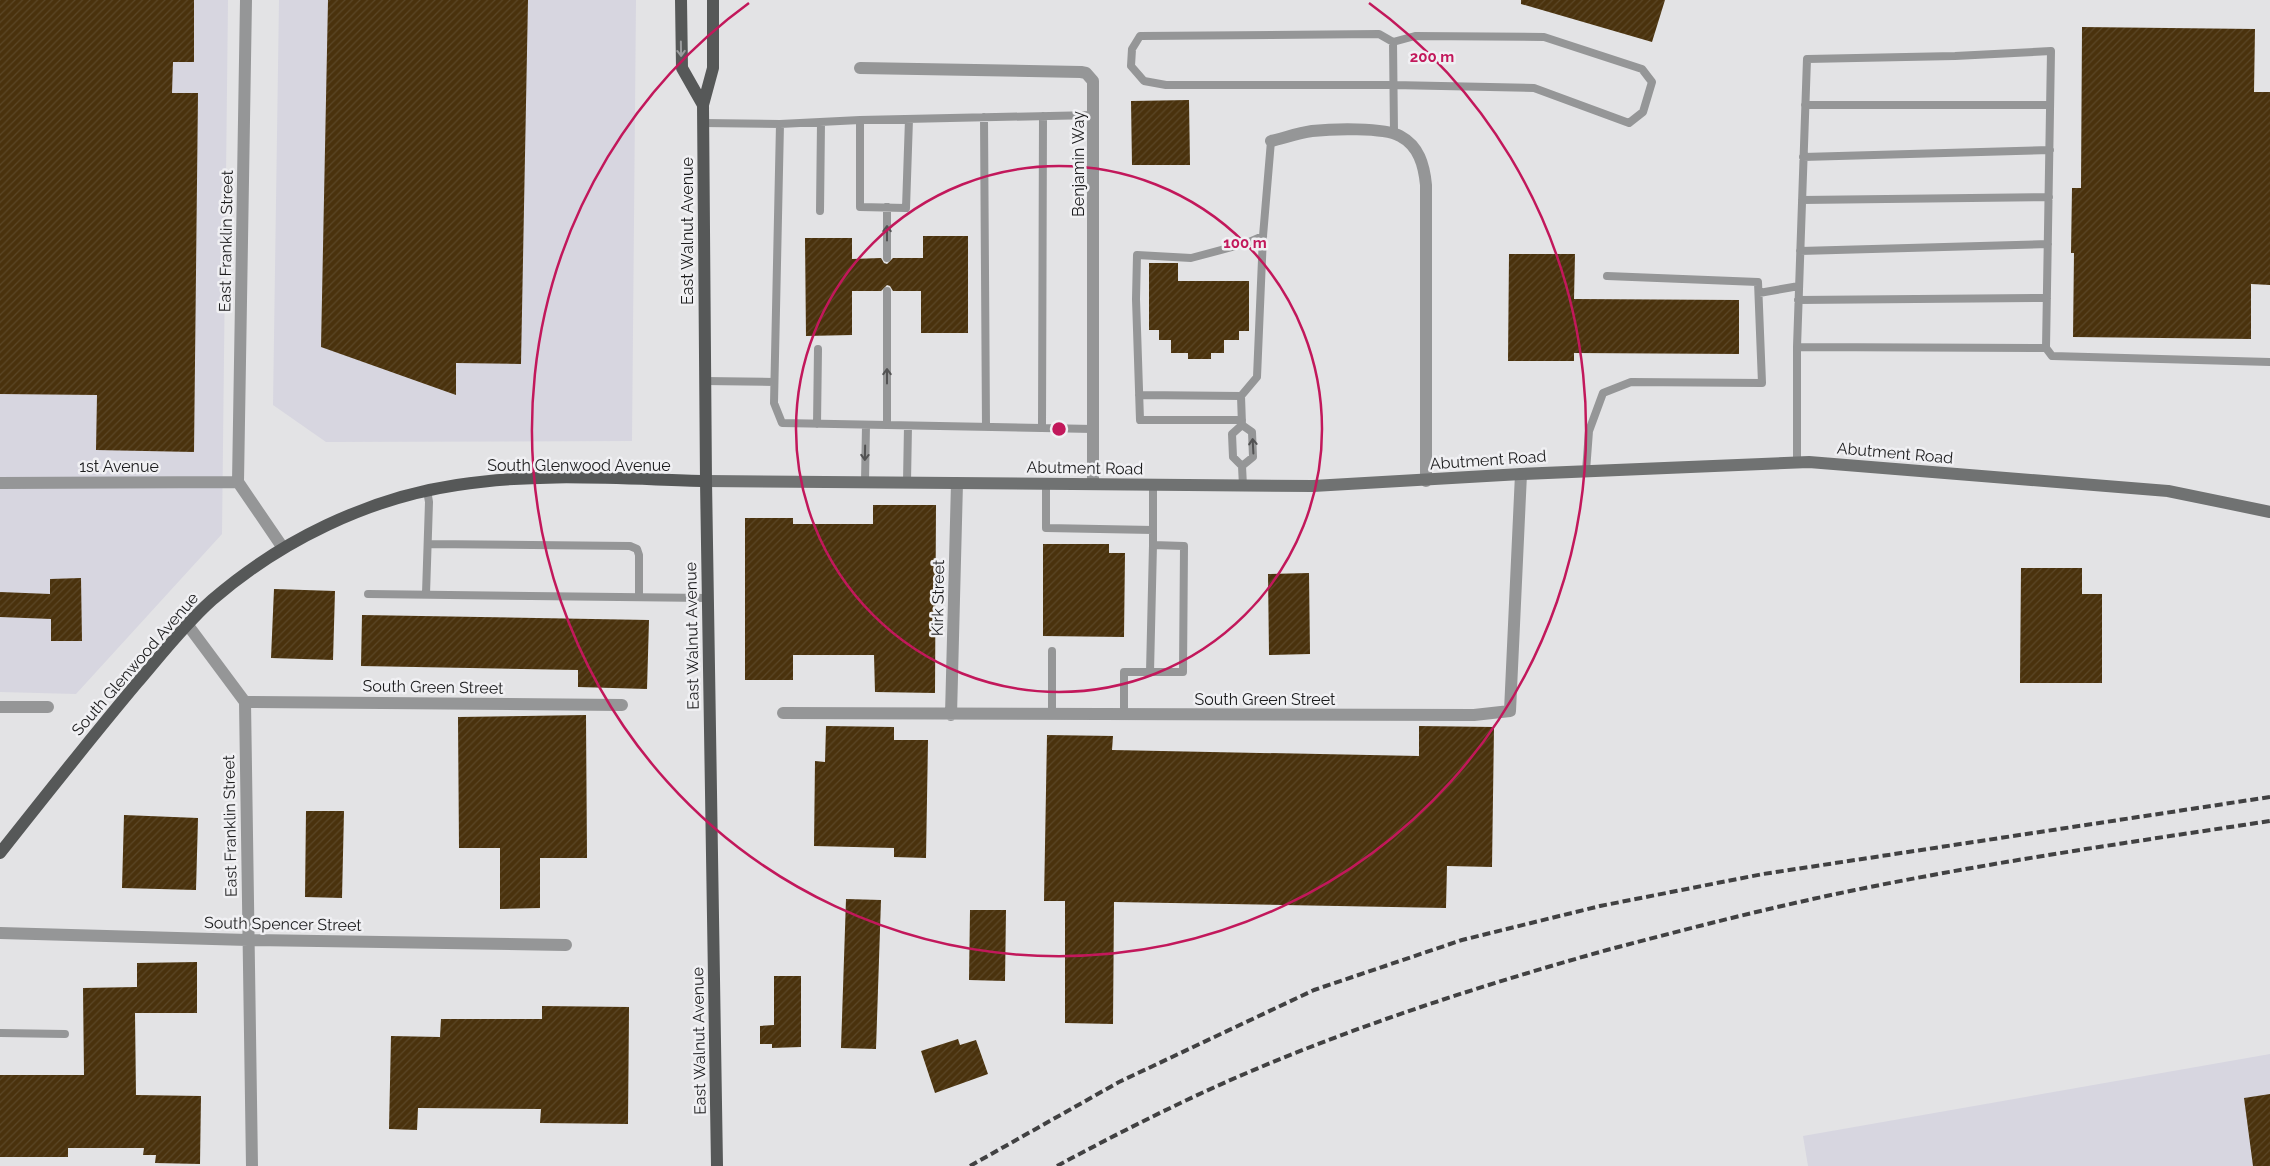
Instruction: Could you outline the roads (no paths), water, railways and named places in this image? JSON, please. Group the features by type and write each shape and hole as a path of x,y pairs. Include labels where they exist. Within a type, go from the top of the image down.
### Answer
{"main road":[{"name":"East Walnut Avenue","path":"681,0 682,68 703,105"},
{"name":"East Walnut Avenue","path":"713,0 713,68 703,105 703,123 706,481 718,1166"},
{"name":"Abutment Road","path":"706,481 1313,486 1426,481 1521,474 1797,462 2168,491 2270,512"},
{"name":"South Glenwood Avenue","path":"0,853 87,743 187,624 233,582 283,548 368,508 426,490 478,482 531,478 706,481"}],"street":[{"name":"East Franklin Street","path":"238,482 246,0"},
{"name":"Benjamin Way","path":"860,68 1081,72 1093,81 1093,484"},
{"path":"1271,141 1312,131 1368,130 1394,133 1411,144 1420,156 1426,184 1426,481"},
{"name":"South Green Street","path":"783,713 952,715 1474,715 1510,711 1521,474"},
{"name":"1st Avenue","path":"0,483 238,482"},
{"path":"238,482 283,548"},
{"name":"Kirk Street","path":"952,715 957,483"},
{"path":"187,624 244,702"},
{"name":"East Franklin Street","path":"244,702 252,1166"},
{"name":"South Green Street","path":"244,702 622,705"},
{"path":"0,707 48,707"},
{"name":"South Spencer Street","path":"0,933 248,940 566,945"}],"lane":[{"path":"1379,34 1393,42 1415,36 1544,37 1642,69 1652,82 1643,112 1629,123 1534,88 1166,86 1144,81 1130,66 1132,49 1140,36 1379,34"},
{"path":"1393,42 1394,133"},
{"path":"1797,462 1798,300 1806,59 1955,56 2051,51 2046,348 2052,356 2270,362"},
{"path":"1805,105 2050,105"},
{"path":"703,123 780,124 860,120 1094,115"},
{"path":"1042,428 1043,116"},
{"path":"984,117 986,427"},
{"path":"860,120 860,207 906,208 908,119"},
{"path":"820,211 821,122"},
{"path":"780,124 774,403 782,424 1093,429"},
{"path":"1243,486 1242,466 1233,457 1232,434 1242,423 1241,396 1257,377 1261,326 1263,236 1271,141"},
{"path":"1803,157 2050,150"},
{"path":"1802,200 2049,197"},
{"path":"887,258 888,207"},
{"path":"1242,466 1253,457 1252,432 1242,423 1140,420 1136,299 1137,255 1191,258 1247,243 1263,236"},
{"path":"1800,251 2048,244"},
{"path":"1586,471 1590,431 1604,393 1631,382 1762,383 1758,282 1607,276"},
{"path":"1759,292 1799,286"},
{"path":"887,291 887,425"},
{"path":"1798,300 2047,298"},
{"path":"1797,346 2046,348"},
{"path":"817,424 818,349"},
{"path":"705,381 774,382"},
{"path":"1139,395 1241,396"},
{"path":"865,482 866,425"},
{"path":"907,482 908,426"},
{"path":"1046,484 1046,528 1153,530"},
{"path":"1150,672 1153,485"},
{"path":"426,490 429,502 426,594"},
{"path":"428,544 630,546 637,548 639,555 639,597"},
{"path":"1124,715 1124,672 1183,672 1184,546 1153,545"},
{"path":"368,594 708,598"},
{"path":"1052,651 1052,715"},
{"path":"0,1033 65,1034"}],"railway":[{"path":"970,1166 1119,1082 1314,990 1462,940 1600,906 1763,874 2270,797"},
{"path":"1057,1166 1196,1095 1312,1046 1409,1011 1607,950 1762,911 1906,880 2062,853 2270,821"}]}
